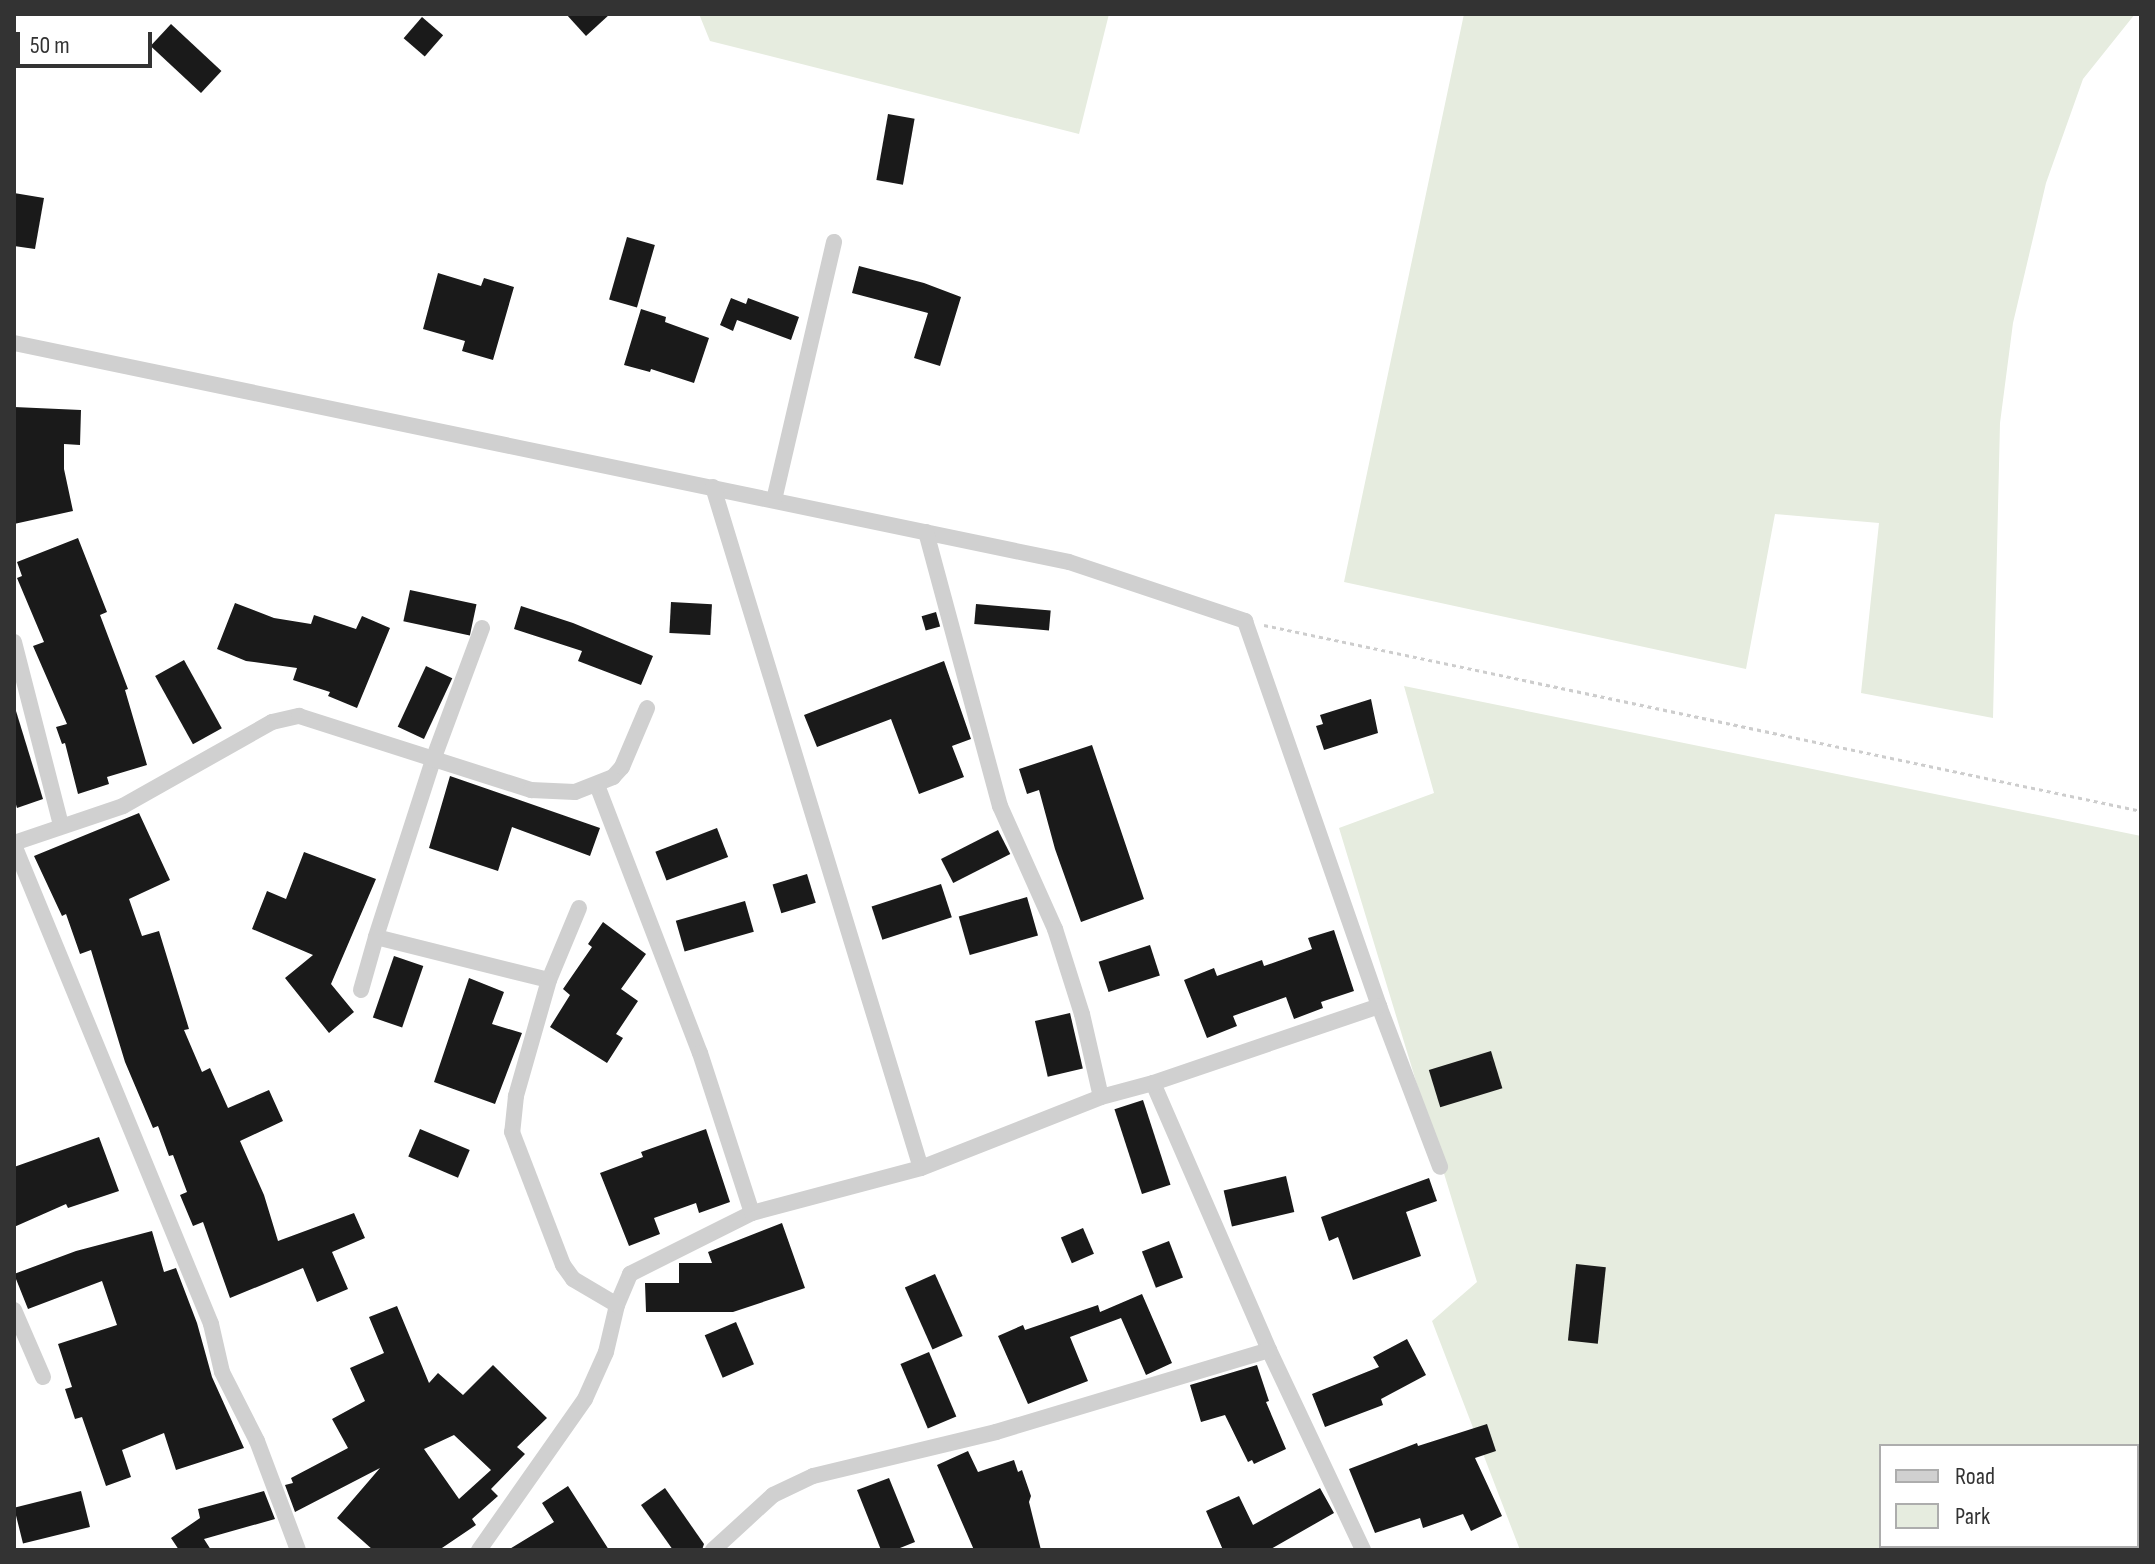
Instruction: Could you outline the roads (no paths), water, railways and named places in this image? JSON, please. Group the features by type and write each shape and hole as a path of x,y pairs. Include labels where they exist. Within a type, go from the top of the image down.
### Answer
{"street":[{"path":"774,500 834,242"},
{"path":"14,343 1069,562 1245,621 1379,1006 1440,1167"},
{"path":"713,487 921,1168"},
{"path":"926,532 1000,806 1055,929 1082,1014 1101,1097"},
{"path":"361,990 434,757 482,628"},
{"path":"14,642 61,825"},
{"path":"298,1550 257,1441 222,1372 211,1324 14,844 61,825 123,806 272,722 299,716 531,790 575,792 613,777 622,767 647,708"},
{"path":"597,785 700,1053 752,1213"},
{"path":"579,908 549,980 516,1096 512,1132 563,1265 573,1279 617,1305"},
{"path":"376,937 549,980"},
{"path":"479,1550 585,1399 606,1352 617,1305 630,1274 752,1213 921,1168 1101,1097 1153,1083 1379,1006"},
{"path":"1153,1083 1269,1350 1363,1550"},
{"path":"14,1310 43,1377"},
{"path":"713,1550 773,1495 813,1476 996,1432 1269,1350"}]}
